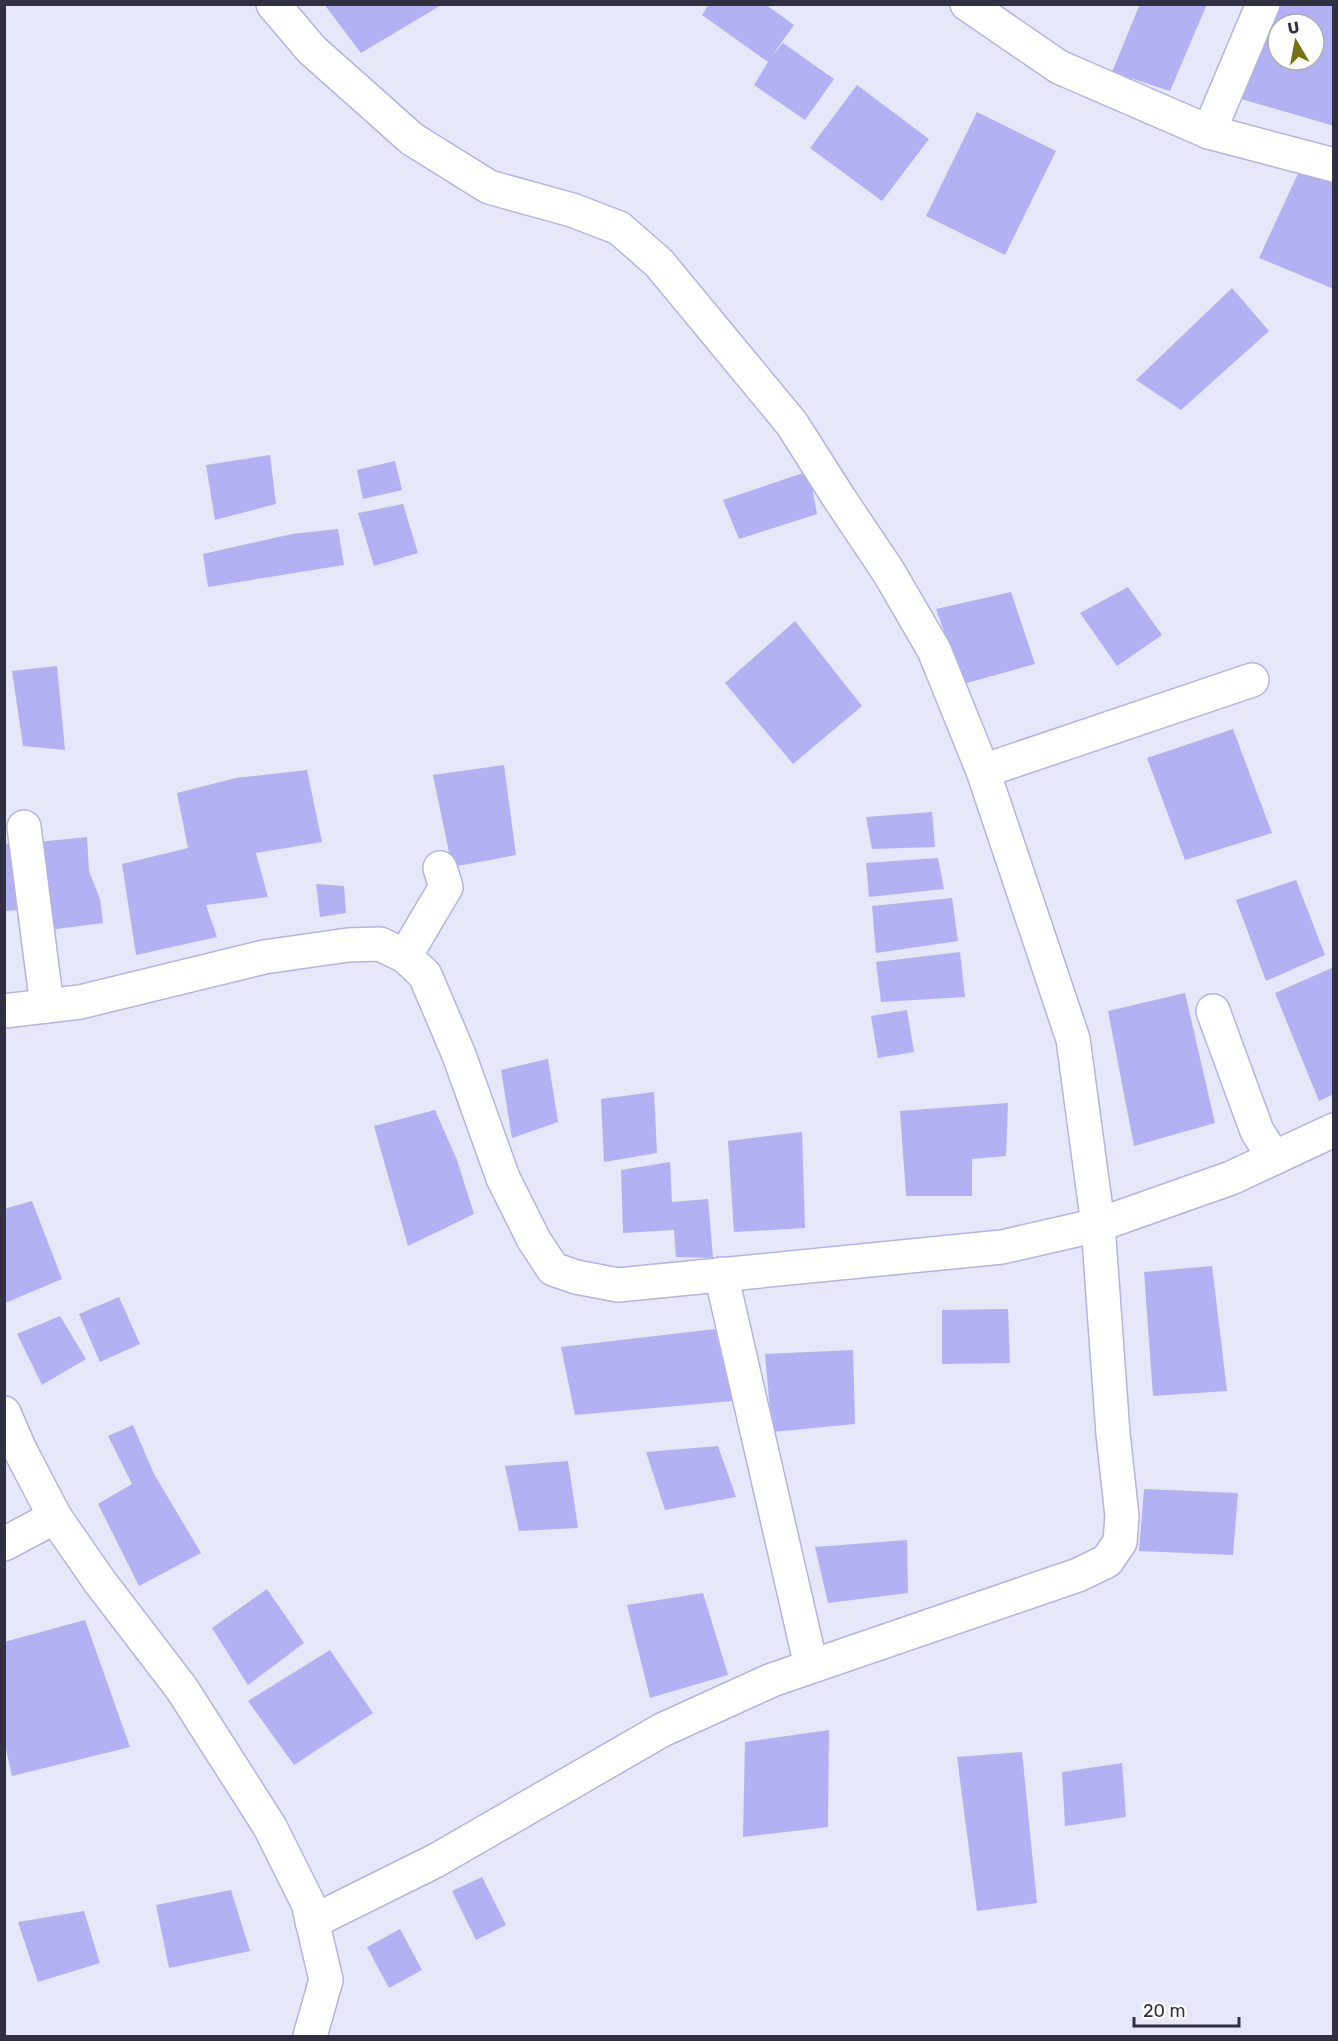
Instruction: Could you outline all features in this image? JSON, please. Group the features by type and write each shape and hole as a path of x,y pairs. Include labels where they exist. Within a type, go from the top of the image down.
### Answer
{"street":[{"path":"273,4 312,50 412,140 489,187 572,210 619,228 659,263 792,424 888,571 934,650 983,771 1073,1039 1098,1225 1113,1434 1122,1516 1120,1542 1107,1561 1078,1575 772,1680 662,1730 435,1861 312,1922"},
{"path":"967,4 1059,67 1209,132 1334,165"},
{"path":"1209,132 1263,4"},
{"path":"983,771 1252,680"},
{"path":"24,827 47,1006"},
{"path":"405,956 446,887 440,868"},
{"path":"4,1011 80,1002 264,957 348,945 380,944 405,956 425,975 459,1055 503,1178 534,1240 553,1269 576,1277 618,1285 1002,1247 1098,1225 1231,1178 1334,1130"},
{"path":"1213,1011 1257,1131 1274,1158"},
{"path":"721,1274 811,1666"},
{"path":"4,1413 20,1450 55,1517 100,1582 182,1689 270,1827 308,1903 326,1980 310,2037"},
{"path":"4,1544 55,1517"}],"building":[{"path":"324,4 443,4 361,53"},
{"path":"709,4 765,4 794,25 772,56 783,43 834,79 805,120 754,85 768,62 702,15"},
{"path":"1140,4 1207,4 1170,91 1112,72"},
{"path":"1275,4 1334,4 1334,126 1238,98 1266,27 1266,72 1326,72 1326,12 1272,12"},
{"path":"857,85 929,139 882,201 810,148"},
{"path":"977,112 1056,151 1005,255 926,216"},
{"path":"1301,167 1334,176 1334,289 1259,258"},
{"path":"1232,288 1269,331 1181,410 1136,380"},
{"path":"270,455 276,504 215,520 206,465"},
{"path":"395,461 402,490 363,499 357,470"},
{"path":"809,471 817,514 739,539 723,500"},
{"path":"403,504 418,553 374,566 358,513"},
{"path":"338,529 344,565 208,587 203,554 292,534"},
{"path":"1128,587 1162,635 1117,666 1080,613"},
{"path":"1011,592 1035,664 963,684 936,609"},
{"path":"795,621 862,706 793,764 725,683"},
{"path":"57,666 65,750 23,746 12,671"},
{"path":"1233,729 1272,833 1185,860 1147,758"},
{"path":"504,765 516,855 452,867 433,775"},
{"path":"307,770 322,842 256,853 268,897 206,905 217,937 136,955 122,864 188,848 177,793 236,778"},
{"path":"932,812 935,847 872,849 866,817"},
{"path":"87,837 89,871 100,899 103,923 41,931 28,843"},
{"path":"24,841 32,909 4,911 4,844"},
{"path":"938,858 944,889 869,897 866,863"},
{"path":"1296,880 1325,955 1266,981 1236,900"},
{"path":"316,884 344,886 346,913 320,917"},
{"path":"952,898 958,941 876,953 872,906"},
{"path":"960,952 965,997 881,1002 876,962"},
{"path":"1334,967 1334,1094 1319,1101 1275,993"},
{"path":"1185,993 1215,1123 1134,1146 1108,1011"},
{"path":"907,1010 914,1052 878,1058 871,1016"},
{"path":"548,1059 558,1122 512,1138 501,1070"},
{"path":"654,1092 657,1153 604,1162 601,1099"},
{"path":"1008,1103 1006,1156 972,1159 972,1196 906,1196 900,1111"},
{"path":"435,1110 457,1160 474,1214 408,1246 374,1126"},
{"path":"802,1132 805,1228 734,1232 728,1141"},
{"path":"670,1162 672,1202 708,1199 713,1258 676,1257 674,1230 623,1233 621,1170"},
{"path":"32,1201 62,1279 5,1303 4,1209"},
{"path":"1212,1266 1227,1391 1153,1396 1144,1272"},
{"path":"119,1297 140,1344 100,1362 79,1314"},
{"path":"1008,1309 1010,1363 942,1364 942,1310"},
{"path":"60,1316 86,1359 42,1385 17,1334"},
{"path":"715,1329 733,1401 575,1415 561,1347"},
{"path":"853,1350 855,1424 772,1432 765,1354"},
{"path":"133,1425 154,1474 201,1553 139,1586 98,1504 132,1484 108,1436"},
{"path":"718,1446 736,1497 665,1510 646,1452"},
{"path":"568,1461 578,1528 519,1531 505,1466"},
{"path":"1144,1489 1238,1493 1233,1555 1139,1551"},
{"path":"907,1540 908,1593 828,1603 815,1547"},
{"path":"267,1589 304,1643 248,1685 212,1628"},
{"path":"703,1593 728,1675 650,1698 627,1605"},
{"path":"85,1620 130,1747 12,1776 4,1740 4,1642"},
{"path":"330,1650 373,1713 294,1765 248,1701"},
{"path":"829,1730 828,1827 743,1837 745,1742"},
{"path":"1022,1752 1037,1903 977,1911 957,1757"},
{"path":"1122,1763 1126,1817 1065,1826 1062,1772"},
{"path":"482,1877 506,1925 476,1940 452,1891"},
{"path":"231,1890 250,1951 169,1968 156,1905"},
{"path":"84,1911 100,1963 38,1982 18,1922"},
{"path":"400,1929 422,1970 389,1988 367,1947"}]}
